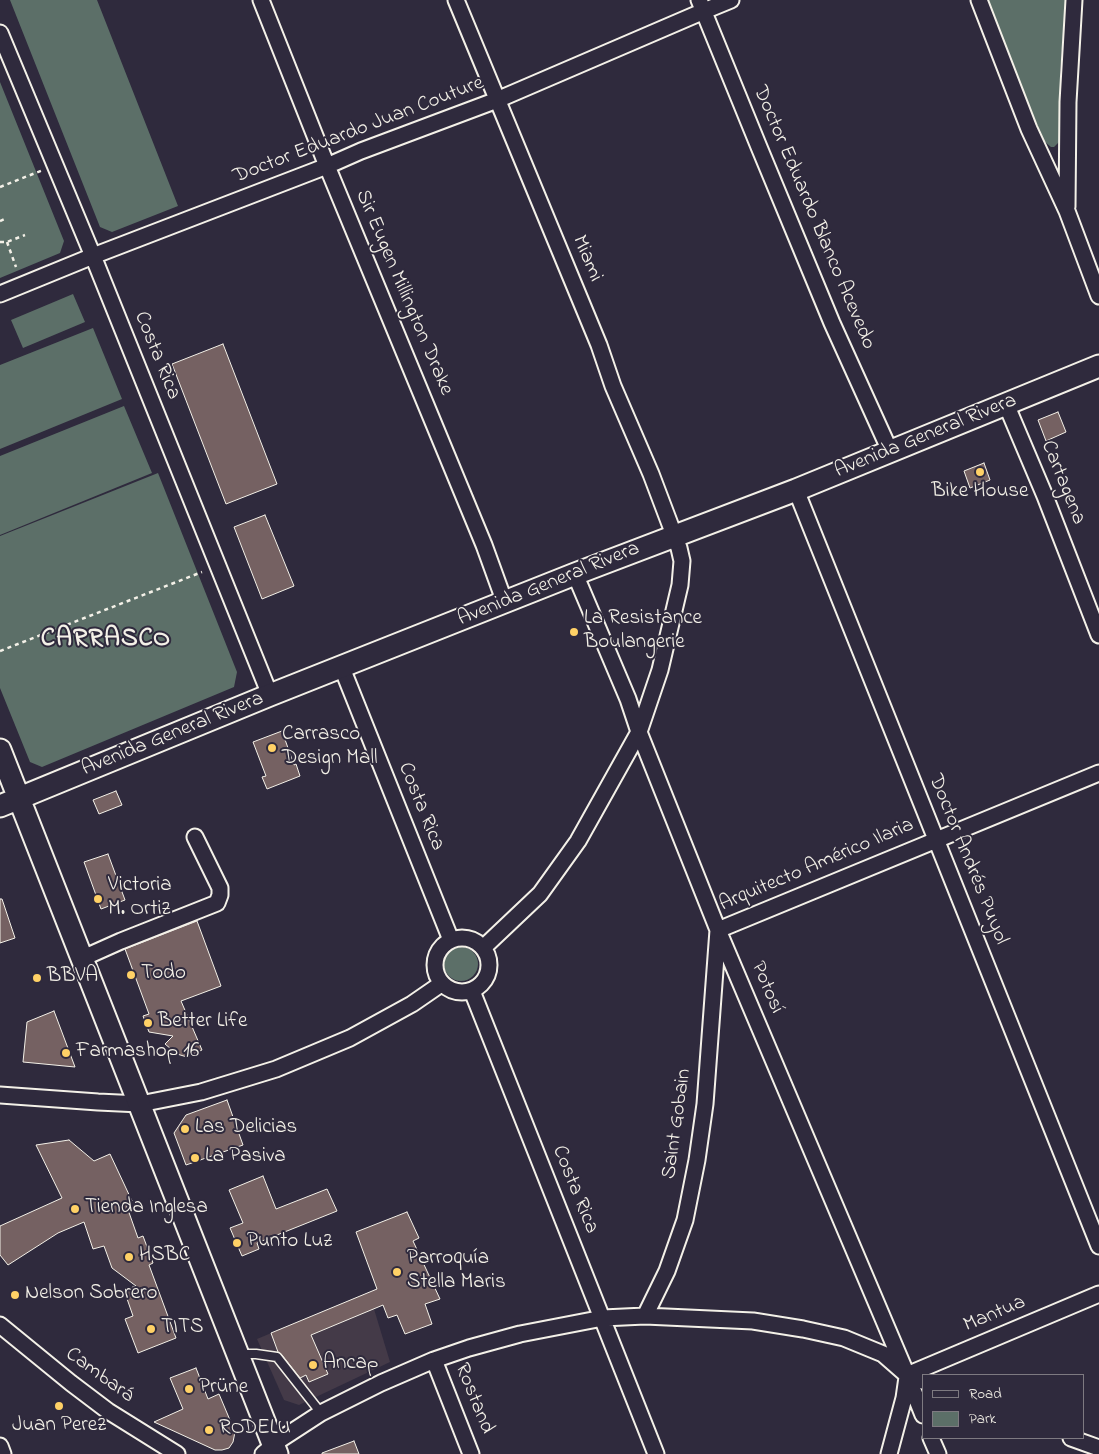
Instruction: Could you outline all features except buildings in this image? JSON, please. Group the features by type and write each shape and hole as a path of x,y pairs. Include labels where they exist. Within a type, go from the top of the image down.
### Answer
{"main road":[{"name":"Avenida General Rivera","path":"0,806 270,695 575,574 796,490 1099,366"},
{"path":"0,750 238,1354 271,1451"}],"street":[{"name":"Sir Eugen Millington Drake","path":"261,0 327,166 477,527 505,603"},
{"name":"Miami","path":"456,0 599,345 613,386 651,474 679,548 682,561 680,585 660,670 639,732 578,841 540,894 483,948"},
{"name":"Doctor Eduardo Juan Couture","path":"0,294 361,151 497,100 702,5 731,0"},
{"path":"979,0 1029,129 1068,211 1099,296"},
{"path":"1068,211 1068,102 1074,0"},
{"name":"Doctor Eduardo Blanco Acevedo","path":"702,5 758,147 828,314 890,451"},
{"name":"Costa Rica","path":"0,33 93,256 270,695"},
{"name":"Cartagena","path":"1006,404 1045,496 1099,635"},
{"name":"Doctor Andrés Puyol","path":"796,490 1099,1246"},
{"name":"Potosí","path":"575,574 628,699 639,732 718,930 922,1412"},
{"name":"Costa Rica","path":"342,668 451,940"},
{"name":"Arquitecto Américo Ilaria","path":"718,930 1099,773"},
{"path":"82,958 217,903 220,888 195,837"},
{"name":"Saint Gobain","path":"645,1316 666,1272 685,1220 697,1160 705,1104 718,930"},
{"path":"468,938 483,948 488,959 488,972 482,983 472,991 458,993 441,984 434,970 436,955 445,943 451,940 468,938"},
{"path":"0,1095 140,1104 201,1092 276,1069 350,1038 412,1004 441,984"},
{"name":"Costa Rica","path":"472,991 656,1454"},
{"name":"Mantua","path":"907,1375 1099,1294"},
{"path":"271,1451 321,1412 434,1360 520,1334 603,1318 645,1316 753,1321 803,1329 844,1338 883,1354 907,1375 922,1381"},
{"name":"Cambará","path":"0,1326 71,1384 108,1411 177,1454"},
{"name":"Rostand","path":"434,1360 471,1454"},
{"path":"889,1454 904,1398 907,1375"},
{"path":"931,1439 938,1454"},
{"path":"1074,1439 1099,1448"},
{"path":"0,1446 3,1454"}],"lane":[{"path":"238,1354 278,1357 321,1412"}],"path":[{"path":"0,187 46,169"},
{"path":"0,222 8,218"},
{"path":"0,242 7,242 24,235"},
{"path":"7,242 16,267"},
{"path":"0,651 202,572"}],"shaded area":[{"path":"367,1293 374,1309 390,1362 299,1405 284,1400 257,1339"}],"green space":[{"path":"10,0 97,0 178,206 112,232 100,227"},
{"path":"984,0 1066,0 1060,73 1060,136 1059,142 1054,147 1045,142 1033,120"},
{"path":"0,82 64,241 60,253 0,278"},
{"path":"73,294 85,322 23,348 11,320"},
{"path":"93,328 122,399 0,449 0,365"},
{"path":"124,406 152,473 0,535 0,456"},
{"path":"158,473 237,672 234,687 42,767 30,762 0,688 0,536"},
{"path":"461,947 473,952 478,964 473,976 461,981 449,976 444,964 449,952"}],"place":[{"name":"Bike House","path":"980,472"},
{"name":"La Resistance Boulangerie","path":"574,632"},
{"name":"Carrasco Design Mall","path":"272,748"},
{"name":"Victoria M. Ortiz","path":"98,899"},
{"name":"Todo","path":"131,975"},
{"name":"BBVA","path":"37,978"},
{"name":"Better Life","path":"148,1023"},
{"name":"Farmashop 16","path":"66,1053"},
{"name":"Las Delicias","path":"185,1129"},
{"name":"La Pasiva","path":"195,1158"},
{"name":"Tienda Inglesa","path":"75,1209"},
{"name":"Punto Luz","path":"237,1243"},
{"name":"HSBC","path":"129,1257"},
{"name":"Parroquía Stella Maris","path":"397,1272"},
{"name":"Nelson Sobrero","path":"15,1295"},
{"name":"TITS","path":"151,1329"},
{"name":"Ancap","path":"313,1365"},
{"name":"Prüne","path":"189,1389"},
{"name":"Juan Perez","path":"59,1406"},
{"name":"RODELU","path":"209,1430"}],"district":[{"name":"CARRASCO","path":"106,641"}]}
